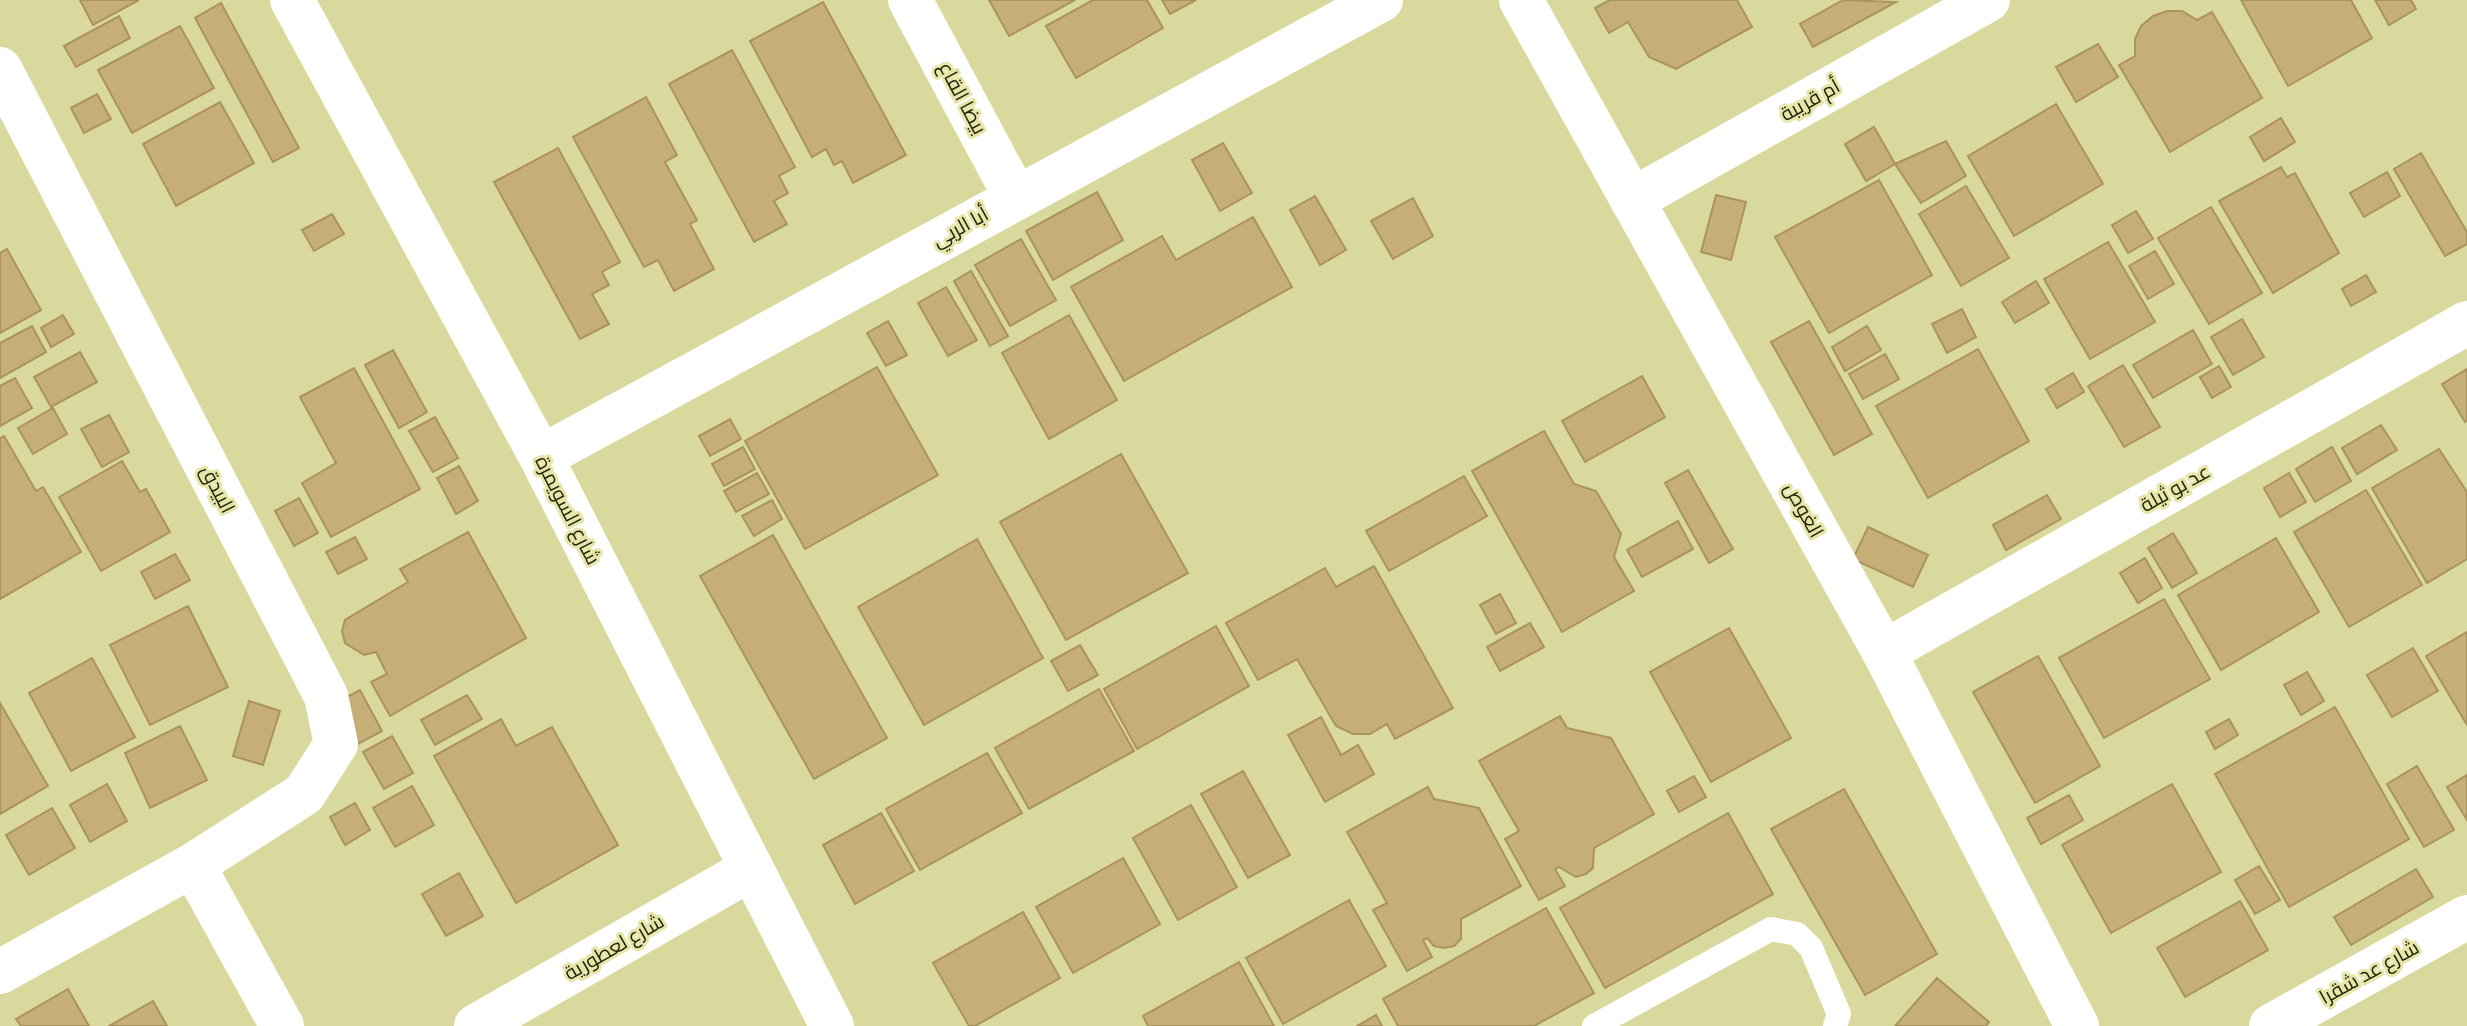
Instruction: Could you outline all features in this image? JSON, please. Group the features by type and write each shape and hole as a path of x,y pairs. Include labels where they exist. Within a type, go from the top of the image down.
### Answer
{"street":[{"name":"شارع السويمرة","path":"292,0 541,457 832,1026"},
{"name":"بيضا القاع","path":"910,0 1015,196"},
{"name":"أبا الربي","path":"541,457 1015,196 1381,0"},
{"name":"الغوص","path":"1521,0 1884,652 2077,1026"},
{"name":"أم قريبة","path":"1632,200 1988,0"},
{"name":"البيدق","path":"0,69 326,696 336,744 304,794 193,865 0,972"},
{"name":"عد بو ثيلة","path":"1884,652 2467,323"},
{"path":"193,865 282,1026"},
{"name":"شارع لعطورية","path":"476,1026 751,869"},
{"name":"شارع عد شقرا","path":"2271,1026 2467,917"}],"lane":[{"path":"1594,1026 1771,929 1797,934 1811,948 1839,1014 1835,1026"}],"building":[{"path":"80,0 139,0 93,25"},
{"path":"989,0 1075,0 1009,36"},
{"path":"1093,0 1147,0 1163,28 1076,78 1046,26"},
{"path":"1162,0 1196,0 1170,14"},
{"path":"1610,0 1737,0 1752,27 1676,69 1649,57 1628,22 1609,33 1595,8"},
{"path":"1843,0 1896,2 1813,47 1800,24"},
{"path":"2241,0 2351,0 2372,38 2288,86"},
{"path":"2375,0 2411,0 2416,9 2389,25"},
{"path":"823,2 906,155 853,183 842,161 834,165 826,149 812,157 750,41"},
{"path":"221,3 299,148 273,162 195,18"},
{"path":"2167,11 2182,11 2197,20 2212,12 2262,98 2170,152 2119,65 2135,56 2135,39 2141,26 2153,16"},
{"path":"119,16 130,38 76,67 64,46"},
{"path":"180,26 214,88 132,133 98,70"},
{"path":"2098,44 2118,77 2076,102 2056,67"},
{"path":"732,50 795,167 779,176 788,193 774,201 787,224 754,242 669,84"},
{"path":"97,94 111,119 84,133 71,108"},
{"path":"646,97 677,155 665,162 697,220 690,224 714,269 674,291 658,260 644,267 573,137"},
{"path":"220,102 254,163 176,206 143,144"},
{"path":"2056,104 2103,184 2014,236 1968,156"},
{"path":"2281,118 2295,142 2264,161 2250,137"},
{"path":"1874,127 1895,164 1866,181 1845,144"},
{"path":"1946,141 1966,176 1921,203 1895,164"},
{"path":"1223,143 1252,193 1220,211 1192,160"},
{"path":"558,148 620,262 602,272 609,285 592,294 609,324 580,339 494,182"},
{"path":"2421,153 2467,232 2467,244 2445,256 2394,169"},
{"path":"2281,167 2287,177 2295,173 2339,253 2273,293 2219,201"},
{"path":"2387,172 2400,196 2364,217 2350,193"},
{"path":"1879,180 1932,275 1829,333 1775,237"},
{"path":"1966,186 2009,258 1961,286 1919,214"},
{"path":"1097,192 1123,240 1053,280 1026,231"},
{"path":"1716,195 1746,202 1731,260 1701,252"},
{"path":"1315,196 1346,250 1320,265 1290,210"},
{"path":"1413,198 1433,236 1393,259 1371,221"},
{"path":"2211,207 2262,293 2209,324 2158,238"},
{"path":"2136,211 2153,239 2128,253 2112,225"},
{"path":"332,214 344,234 314,251 302,230"},
{"path":"1253,217 1292,287 1124,381 1071,287 1162,236 1176,260"},
{"path":"1021,239 1056,300 1010,326 975,265"},
{"path":"2108,242 2155,322 2090,359 2044,279"},
{"path":"7,249 41,310 0,333 0,253"},
{"path":"2155,251 2174,284 2148,299 2129,266"},
{"path":"971,271 1008,336 990,346 954,281"},
{"path":"2366,275 2376,292 2351,306 2342,289"},
{"path":"2036,281 2049,303 2015,323 2002,302"},
{"path":"946,287 977,340 948,356 918,303"},
{"path":"1962,309 1976,337 1947,353 1932,324"},
{"path":"63,315 74,334 51,347 41,328"},
{"path":"1069,315 1117,400 1049,439 1002,353"},
{"path":"2242,319 2264,357 2233,375 2211,337"},
{"path":"888,321 907,355 886,366 867,333"},
{"path":"1809,321 1872,434 1834,455 1771,342"},
{"path":"32,326 46,352 0,378 0,343"},
{"path":"1867,326 1881,350 1845,371 1832,347"},
{"path":"2193,330 2212,364 2153,398 2133,365"},
{"path":"1978,349 2029,441 1928,498 1876,406"},
{"path":"393,350 427,412 399,428 365,365"},
{"path":"80,352 97,382 51,407 34,377"},
{"path":"1885,354 1899,379 1863,399 1849,374"},
{"path":"2123,365 2160,427 2124,447 2088,386"},
{"path":"2219,366 2231,387 2212,398 2200,377"},
{"path":"877,367 938,475 805,549 745,441"},
{"path":"354,368 420,489 331,537 302,483 336,463 300,397"},
{"path":"2467,369 2467,421 2465,422 2442,384"},
{"path":"2073,373 2084,392 2057,408 2046,389"},
{"path":"1642,376 1665,417 1585,462 1562,421"},
{"path":"15,378 32,408 0,426 0,386"},
{"path":"53,408 67,434 33,454 18,428"},
{"path":"109,415 129,452 102,467 81,429"},
{"path":"435,417 458,458 433,472 409,431"},
{"path":"730,419 741,439 710,456 699,436"},
{"path":"2381,425 2397,450 2357,474 2342,448"},
{"path":"1544,431 1574,484 1596,491 1621,534 1614,557 1634,591 1562,632 1472,471"},
{"path":"4,436 36,491 43,487 81,552 0,599 0,438"},
{"path":"743,447 755,469 724,486 712,464"},
{"path":"2332,447 2351,481 2315,502 2296,469"},
{"path":"2439,449 2467,492 2467,559 2427,583 2372,488"},
{"path":"1121,454 1188,573 1066,640 1000,522"},
{"path":"122,461 140,492 146,489 170,532 101,571 59,497"},
{"path":"459,466 478,501 456,514 437,478"},
{"path":"1688,470 1733,549 1709,563 1665,483"},
{"path":"757,473 769,494 736,512 724,491"},
{"path":"2289,473 2306,502 2280,517 2264,488"},
{"path":"1464,476 1487,516 1389,571 1366,531"},
{"path":"2366,490 2422,585 2349,627 2294,532"},
{"path":"2047,495 2061,519 2006,550 1993,525"},
{"path":"299,498 318,533 294,546 275,511"},
{"path":"772,500 782,519 754,536 742,516"},
{"path":"1678,521 1693,549 1642,577 1627,550"},
{"path":"1868,527 1928,555 1913,587 1853,559"},
{"path":"468,532 526,638 390,716 371,682 387,674 376,652 364,655 345,643 342,631 345,620 408,582 400,569"},
{"path":"2173,533 2197,573 2172,588 2148,548"},
{"path":"773,535 887,738 814,779 700,576"},
{"path":"355,537 367,559 338,574 326,552"},
{"path":"2276,538 2319,612 2221,670 2178,595"},
{"path":"977,539 1043,658 924,725 858,607"},
{"path":"175,554 190,580 155,599 141,572"},
{"path":"2145,558 2162,588 2138,603 2120,573"},
{"path":"1374,566 1453,708 1395,739 1387,724 1370,734 1353,734 1336,726 1297,659 1258,680 1226,623 1325,568 1336,587"},
{"path":"1500,594 1516,623 1496,634 1480,605"},
{"path":"2164,599 2210,679 2104,738 2059,658"},
{"path":"188,606 228,687 150,725 110,645"},
{"path":"1530,623 1544,647 1500,671 1487,647"},
{"path":"1216,626 1249,686 1137,749 1104,689"},
{"path":"1729,628 1791,738 1711,782 1650,672"},
{"path":"2467,632 2467,725 2426,656"},
{"path":"1080,645 1098,675 1068,691 1051,661"},
{"path":"2413,648 2438,691 2392,717 2367,675"},
{"path":"2038,656 2100,766 2035,803 1973,692"},
{"path":"92,658 135,737 71,771 29,693"},
{"path":"2307,672 2324,701 2301,715 2284,685"},
{"path":"1099,689 1134,751 1029,809 995,748"},
{"path":"360,690 382,731 358,744 336,703"},
{"path":"467,695 482,719 435,745 421,720"},
{"path":"249,701 280,711 263,765 233,756"},
{"path":"0,703 48,786 0,814"},
{"path":"2335,707 2409,839 2289,907 2215,774"},
{"path":"1560,716 1567,728 1611,738 1654,814 1594,848 1593,868 1586,874 1576,877 1559,867 1555,869 1565,886 1539,900 1505,839 1519,831 1479,761"},
{"path":"1321,717 1341,755 1358,745 1374,774 1325,802 1288,735"},
{"path":"501,719 516,746 552,727 618,845 516,903 434,756"},
{"path":"2229,719 2238,735 2215,749 2206,732"},
{"path":"180,726 207,780 150,808 125,753"},
{"path":"392,736 413,773 384,789 363,752"},
{"path":"987,753 1022,813 920,870 886,809"},
{"path":"2417,766 2454,830 2424,847 2387,784"},
{"path":"1243,771 1290,855 1248,878 1201,794"},
{"path":"2467,775 2467,820 2447,787"},
{"path":"1694,776 1706,797 1679,812 1667,791"},
{"path":"107,784 127,821 90,842 70,805"},
{"path":"2172,784 2221,872 2111,933 2062,845"},
{"path":"412,786 434,825 395,847 373,808"},
{"path":"1428,787 1434,799 1479,808 1521,886 1461,919 1461,939 1454,946 1444,948 1434,946 1427,938 1423,940 1432,957 1407,971 1373,910 1387,903 1347,832"},
{"path":"1844,789 1937,954 1865,995 1771,829"},
{"path":"2069,795 2083,820 2041,844 2027,818"},
{"path":"355,803 370,830 345,845 330,817"},
{"path":"1191,805 1237,887 1178,920 1133,838"},
{"path":"52,808 75,848 29,875 6,835"},
{"path":"881,813 914,871 855,904 823,845"},
{"path":"1728,813 1773,894 1605,988 1560,908"},
{"path":"1123,858 1160,924 1073,973 1036,907"},
{"path":"2259,866 2280,900 2255,914 2235,880"},
{"path":"2416,869 2433,897 2351,945 2334,917"},
{"path":"459,873 483,916 446,936 422,894"},
{"path":"1349,900 1386,966 1283,1024 1246,958"},
{"path":"2240,901 2268,950 2185,997 2157,948"},
{"path":"1546,908 1594,993 1534,1026 1398,1026 1383,999"},
{"path":"1023,912 1060,978 975,1026 969,1026 933,963"},
{"path":"1239,962 1274,1026 1148,1026 1143,1016"},
{"path":"1937,978 1989,1022 1986,1026 1895,1026"},
{"path":"68,989 89,1026 21,1026 16,1019"},
{"path":"153,1001 167,1026 109,1026"},
{"path":"1376,1015 1382,1026 1357,1026"}]}
